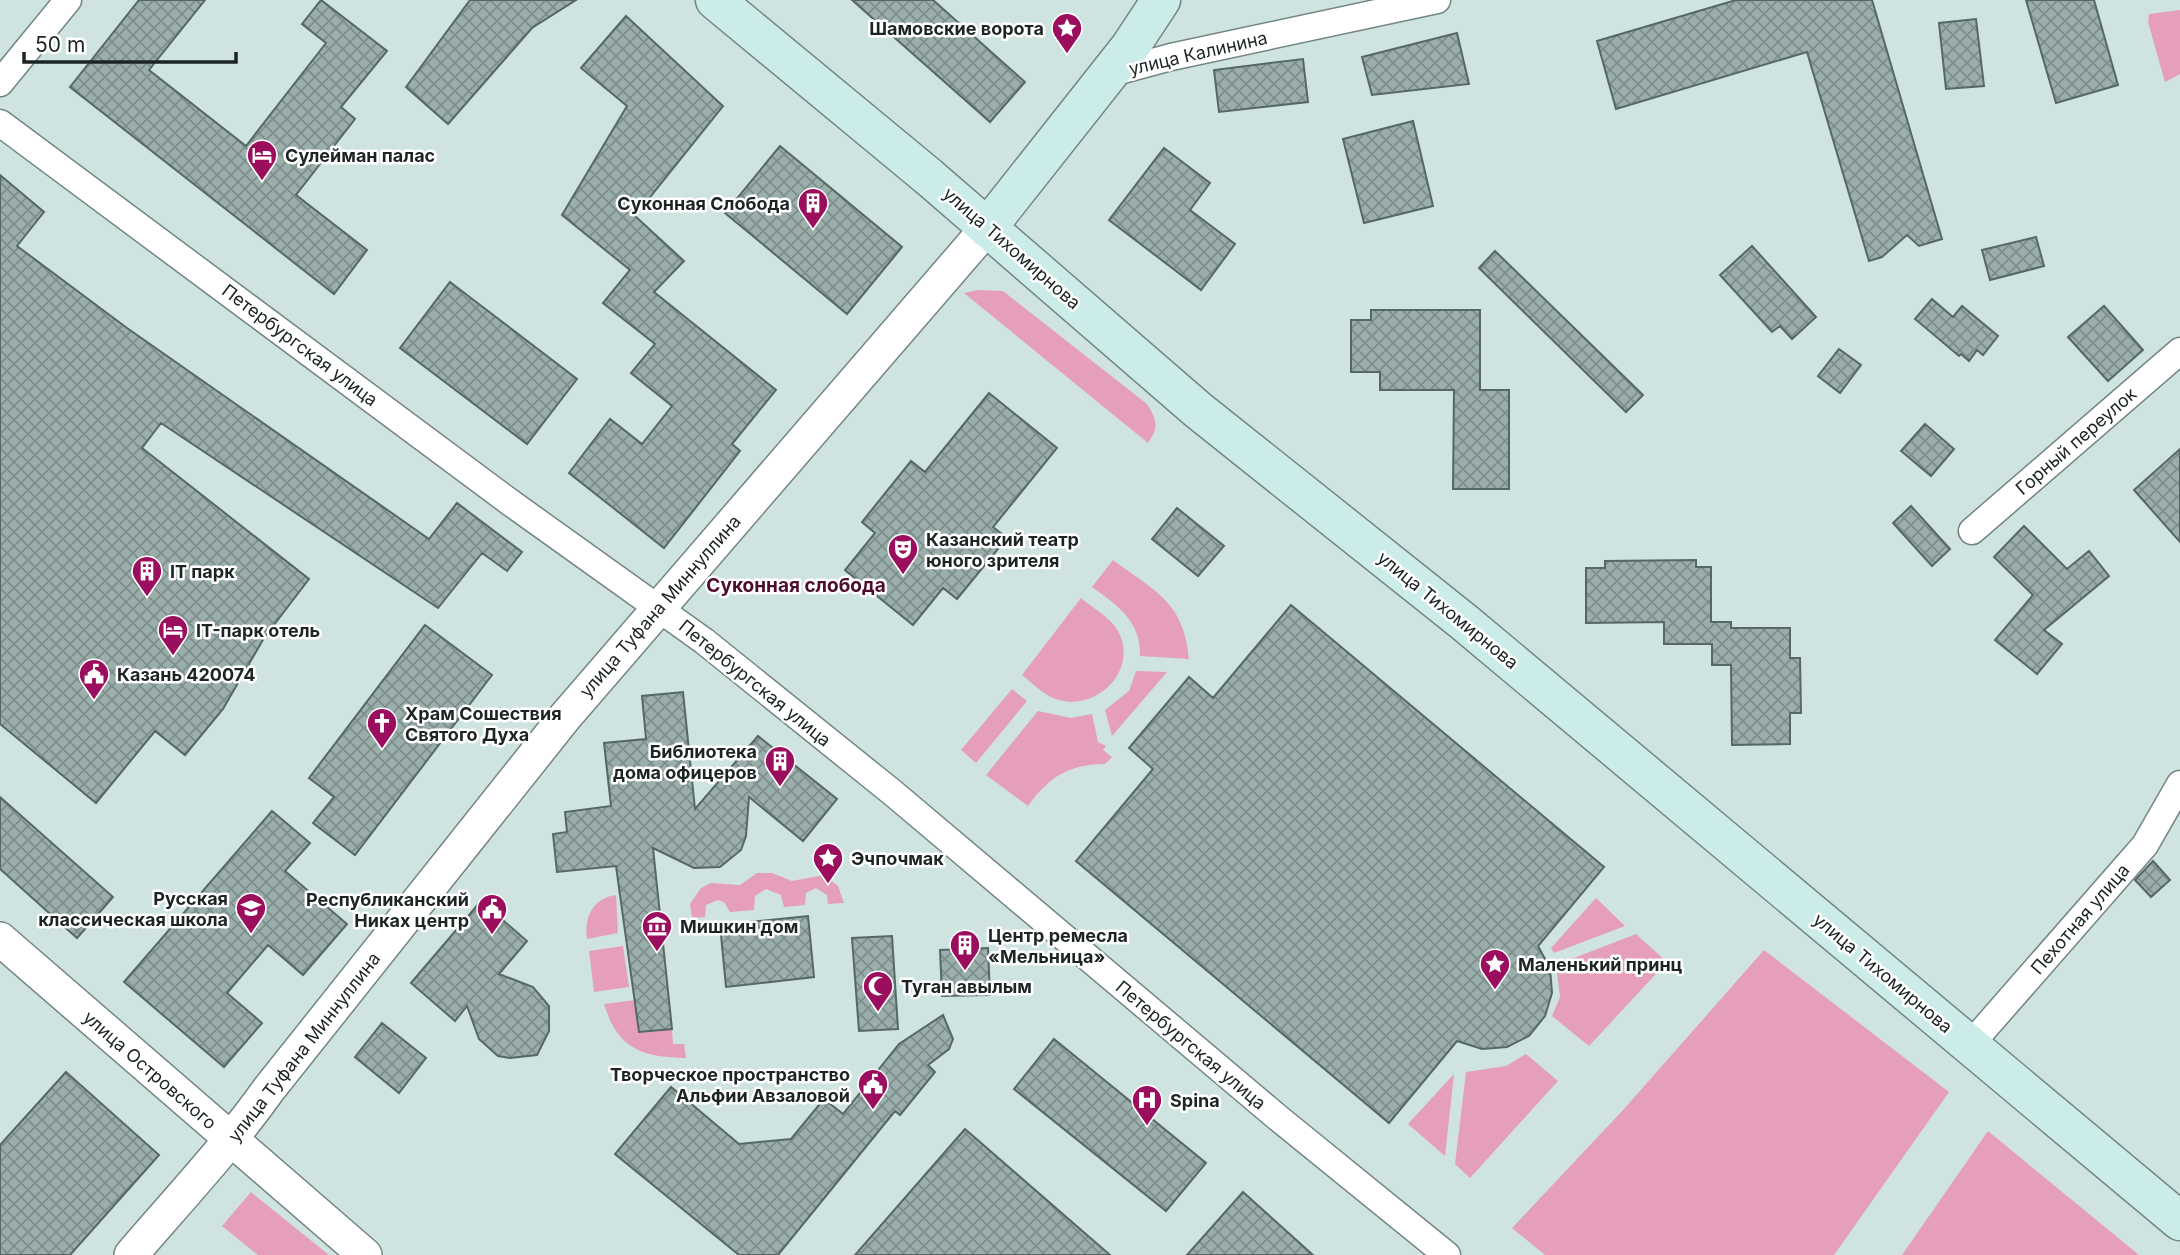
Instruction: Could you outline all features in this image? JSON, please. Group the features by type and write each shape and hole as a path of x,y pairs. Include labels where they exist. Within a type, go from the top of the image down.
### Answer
{"main road":[{"name":"улица Тихомирнова","path":"715,0 988,228 1198,410 1464,622 2180,1221"},
{"path":"1108,74 1161,0"},
{"name":"улица Калинина","path":"988,228 1108,74"}],"street":[{"path":"0,83 68,0"},
{"name":"улица Калинина","path":"1108,74 1171,57 1437,0"},
{"name":"Петербургская улица","path":"0,123 511,503 660,607 893,793 1277,1117 1447,1255"},
{"name":"улица Туфана Миннуллина","path":"131,1255 231,1142 269,1089 565,717 988,228"},
{"name":"Горный переулок","path":"1972,531 2180,351"},
{"name":"Пехотная улица","path":"1970,1045 2145,845 2180,785"},
{"name":"улица Островского","path":"0,939 231,1142 365,1255"}],"shaded area":[{"path":"2180,10 2180,74 2165,82 2148,22 2149,14"},
{"path":"978,290 1003,291 1147,404 1155,424 1154,433 1148,443 964,293"},
{"path":"1113,560 1155,590 1174,611 1186,640 1189,659 1140,656 1137,633 1132,624 1119,608 1092,587"},
{"path":"1081,598 1115,626 1123,646 1123,661 1109,686 1097,695 1068,702 1049,696 1022,675"},
{"path":"1136,671 1167,672 1112,736 1105,710 1129,691"},
{"path":"1012,689 1027,701 976,763 961,750"},
{"path":"1038,711 1071,718 1092,714 1098,742 1106,746 1103,750 1112,757 1105,764 1081,766 1061,774 1044,787 1028,806 986,775"},
{"path":"757,873 772,873 792,881 824,875 838,886 844,903 828,904 827,895 816,888 806,893 805,905 784,907 781,895 766,889 755,896 754,910 730,912 724,902 718,900 706,905 705,917 692,918 690,904 701,888 711,883 740,885"},
{"path":"616,895 618,933 587,939 587,923 592,910 601,900"},
{"path":"1596,898 1625,926 1554,953 1551,948"},
{"path":"1636,934 1667,962 1589,1046 1552,1016 1560,997 1556,965"},
{"path":"623,946 629,987 594,992 589,951"},
{"path":"1764,950 1949,1092 1834,1255 1545,1255 1512,1228 1624,1109"},
{"path":"636,1000 639,1032 672,1029 673,1044 684,1044 686,1058 644,1052 624,1041 616,1031 604,1004"},
{"path":"1526,1054 1558,1081 1470,1178 1455,1164 1466,1072 1506,1066"},
{"path":"1454,1074 1445,1156 1408,1124"},
{"path":"1988,1131 2139,1255 1902,1255"},
{"path":"251,1192 329,1255 258,1255 222,1226"}],"building":[{"path":"139,0 205,0 149,70 246,146 326,43 302,24 321,0 387,51 341,107 355,119 296,195 367,250 334,294 70,87"},
{"path":"470,0 576,0 532,28 448,124 406,87"},
{"path":"852,0 933,0 1025,82 990,122"},
{"path":"1736,0 1872,0 1942,239 1919,246 1907,235 1882,257 1869,261 1807,52 1616,109 1597,41"},
{"path":"2026,0 2094,0 2118,85 2056,103"},
{"path":"626,16 723,106 635,216 684,261 654,292 776,390 732,444 740,451 664,548 569,473 610,419 642,444 672,406 631,373 655,344 603,303 630,270 562,215 627,106 581,68"},
{"path":"1976,19 1984,86 1946,89 1939,23"},
{"path":"1457,33 1469,84 1372,95 1362,57"},
{"path":"1303,59 1308,102 1219,112 1214,70"},
{"path":"1413,121 1433,206 1364,223 1343,139"},
{"name":"Суконная Слобода","path":"780,146 902,247 847,314 725,213"},
{"path":"1164,148 1210,183 1190,210 1235,244 1201,290 1109,220"},
{"name":"IT парк","path":"0,175 44,212 17,246 127,328 429,539 457,503 522,552 507,571 482,553 438,608 161,423 142,448 309,579 264,638 223,709 185,755 155,731 96,803 0,724"},
{"path":"2036,237 2044,266 1990,280 1982,250"},
{"path":"1752,246 1816,317 1792,339 1780,326 1772,332 1720,275"},
{"path":"1495,251 1643,395 1626,412 1479,268"},
{"path":"450,282 577,379 527,444 400,348"},
{"path":"1932,299 1953,317 1962,306 1998,336 1983,355 1977,350 1969,361 1961,354 1959,356 1915,319"},
{"path":"2104,306 2143,350 2108,381 2068,337"},
{"path":"1371,310 1480,310 1480,390 1509,390 1509,489 1453,489 1454,390 1380,390 1380,372 1351,372 1351,320 1371,320"},
{"path":"1839,349 1861,365 1840,393 1818,376"},
{"path":"989,393 1057,448 993,527 1007,538 957,599 943,588 913,625 845,570 875,533 862,522 911,461 925,472"},
{"path":"1925,424 1954,449 1931,476 1901,451"},
{"path":"2180,449 2180,542 2134,490"},
{"path":"1911,506 1950,549 1932,566 1893,523"},
{"path":"1177,508 1224,546 1198,576 1152,539"},
{"path":"2024,526 2067,569 2089,551 2109,576 2044,630 2062,644 2037,674 1995,640 2033,595 1994,557"},
{"path":"1696,560 1696,567 1711,567 1711,622 1731,622 1731,628 1790,628 1790,658 1800,658 1801,713 1790,713 1790,744 1732,745 1731,665 1712,665 1712,644 1664,644 1664,622 1586,623 1586,568 1605,568 1605,561"},
{"path":"1291,605 1604,867 1538,946 1550,968 1552,993 1545,1016 1529,1036 1507,1047 1482,1049 1457,1041 1389,1123 1076,861 1153,769 1129,748 1189,677 1213,698"},
{"name":"Храм Сошествия Святого Духа","path":"425,625 492,675 355,855 313,823 334,797 309,778"},
{"path":"683,692 695,809 758,736 837,799 803,841 749,797 746,836 741,850 720,867 694,868 653,848 672,1029 639,1032 616,866 557,872 553,834 567,832 565,812 611,806 604,743 646,739 642,696"},
{"path":"0,797 113,897 77,938 0,869"},
{"name":"Русская классическая школа","path":"272,811 310,843 285,871 347,924 303,975 268,945 227,993 262,1023 224,1067 124,982"},
{"path":"2153,861 2170,880 2151,897 2135,880"},
{"path":"481,901 527,941 499,974 533,987 549,1006 549,1031 537,1055 510,1058 498,1056 479,1039 467,1006 455,1021 411,983"},
{"path":"808,916 814,977 726,987 720,925"},
{"path":"892,936 898,1029 859,1031 852,938"},
{"name":"Центр ремесла «Мельница»","path":"988,948 990,995 942,996 940,950"},
{"path":"943,1015 953,1039 949,1049 928,1065 935,1072 900,1115 895,1111 778,1255 739,1255 615,1154 671,1087 739,1144 791,1139 824,1099 843,1114 899,1044"},
{"path":"382,1023 426,1058 399,1093 355,1057"},
{"path":"1054,1039 1206,1163 1166,1211 1014,1089"},
{"path":"66,1072 159,1155 70,1255 0,1255 0,1145"},
{"path":"965,1129 1110,1255 855,1255"},
{"path":"1243,1192 1313,1255 1187,1255"}],"place":[{"name":"Шамовские ворота","path":"1067,55"},
{"name":"Сулейман палас","path":"262,182"},
{"name":"Суконная Слобода","path":"813,230"},
{"name":"Казанский театр юного зрителя","path":"903,576"},
{"name":"IT парк","path":"147,598"},
{"name":"IT-парк отель","path":"173,657"},
{"name":"Казань 420074","path":"94,701"},
{"name":"Храм Сошествия Святого Духа","path":"382,750"},
{"name":"Библиотека дома офицеров","path":"780,788"},
{"name":"Эчпочмак","path":"828,885"},
{"name":"Русская классическая школа","path":"251,935"},
{"name":"Республиканский Никах центр","path":"492,936"},
{"name":"Мишкин дом","path":"657,953"},
{"name":"Центр ремесла «Мельница»","path":"965,972"},
{"name":"Маленький принц","path":"1495,991"},
{"name":"Туган авылым","path":"878,1013"},
{"name":"Творческое пространство Альфии Авзаловой","path":"873,1111"},
{"name":"Spina","path":"1147,1127"}],"district":[{"name":"Суконная слобода","path":"796,585"}]}
